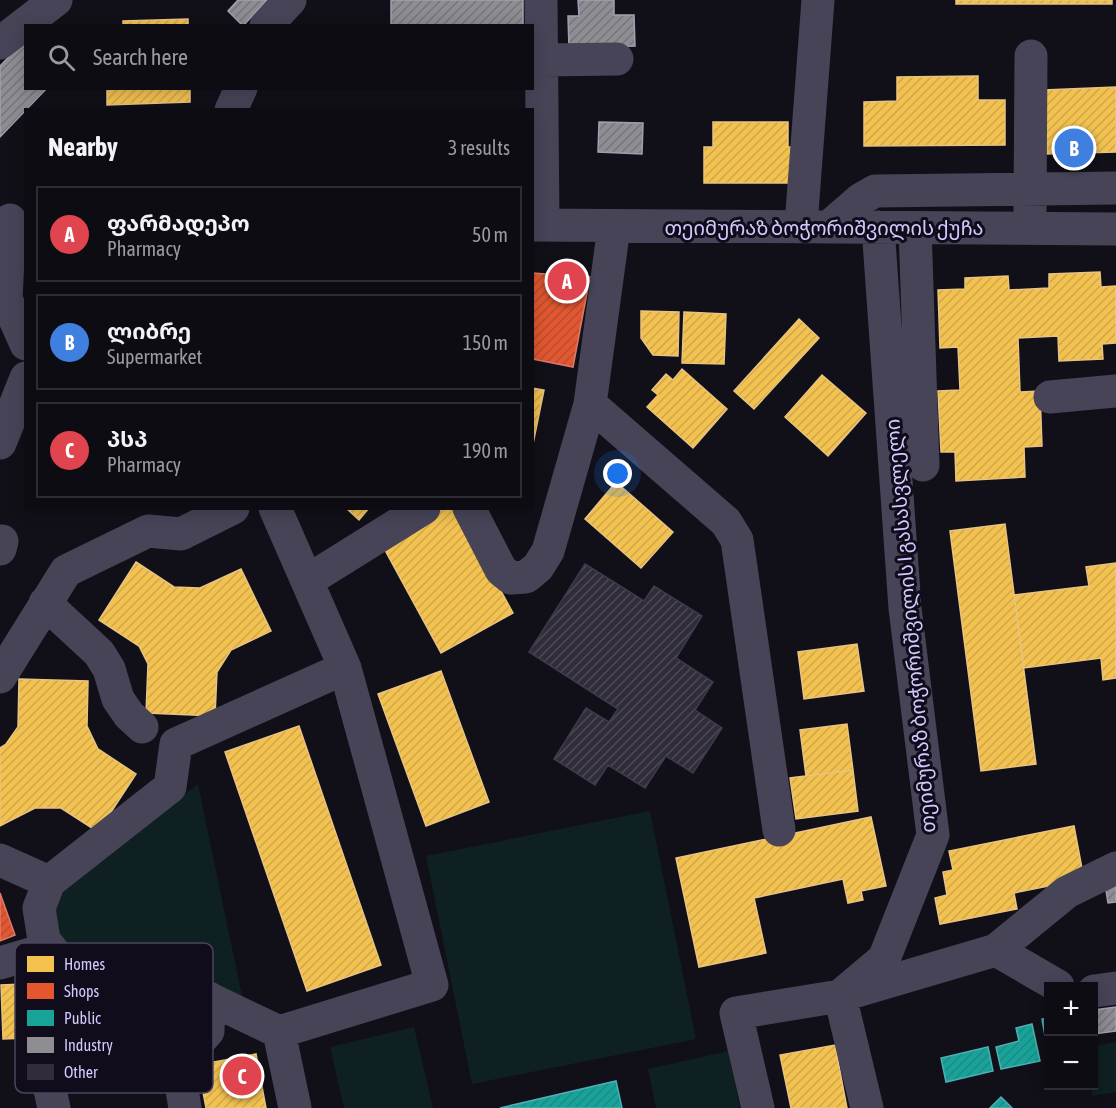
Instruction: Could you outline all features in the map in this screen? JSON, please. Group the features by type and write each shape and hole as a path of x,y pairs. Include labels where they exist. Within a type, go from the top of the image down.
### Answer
{"street":[{"path":"25,24 56,0"},
{"path":"268,24 290,0"},
{"path":"538,225 541,0"},
{"path":"816,226 818,0"},
{"path":"0,43 24,25"},
{"path":"1029,228 1031,56"},
{"path":"542,60 617,59"},
{"path":"232,108 240,90"},
{"path":"816,226 875,190 1116,188"},
{"path":"12,220 6,299 24,340"},
{"name":"თეიმურაზ ბოჭორიშვილის ქუჩა","path":"538,225 1116,229"},
{"path":"470,510 501,570 511,578 526,577 538,567 548,551 590,404 614,227"},
{"name":"თეიმურაზ ბოჭორიშვილის I გასასვლელი","path":"840,996 884,959 933,835 905,608 878,227"},
{"path":"915,228 923,465"},
{"path":"0,443 24,383"},
{"path":"1050,397 1116,391"},
{"path":"590,404 726,522 737,540 779,830"},
{"path":"0,677 66,571 148,531 181,534 229,510"},
{"path":"213,1000 279,1032 432,985 345,668 277,510"},
{"path":"307,581 421,510"},
{"path":"45,603 99,653 109,669 118,699 129,715 142,726"},
{"path":"44,943 39,908 49,882 170,788 176,744 345,668"},
{"path":"0,860 49,882"},
{"path":"758,1108 736,1013 840,996 996,950 1067,892 1116,868"},
{"path":"996,950 1050,982"},
{"path":"0,963 15,957"},
{"path":"1098,990 1116,988"},
{"path":"840,996 867,1108"},
{"path":"279,1032 295,1108"},
{"path":"51,1093 54,1108"},
{"path":"183,1093 185,1108"}],"shaded area":[{"path":"198,784 242,996 213,989 213,943 65,943 58,935 51,911 59,892"},
{"path":"650,811 696,1039 472,1084 426,856"},
{"path":"414,1027 433,1108 344,1108 330,1047"},
{"path":"1116,1042 1116,1092 1092,1096 1092,1090 1098,1090 1098,1045"},
{"path":"728,1051 740,1108 656,1108 648,1069"}],"building: Homes":[{"path":"956,0 1112,0 1112,4 956,4"},
{"path":"188,19 188,24 123,24 123,21"},
{"path":"978,76 978,100 1005,100 1005,145 864,146 864,102 897,101 897,77"},
{"path":"1116,87 1116,152 1047,154 1044,90"},
{"path":"107,90 190,90 190,102 107,105"},
{"path":"713,122 788,122 788,147 798,147 797,183 704,183 704,147 713,147"},
{"path":"1100,272 1101,287 1116,286 1116,343 1102,344 1103,359 1059,361 1058,336 1018,338 1020,392 1040,391 1042,446 1024,447 1025,477 956,481 955,452 941,452 938,391 960,390 958,347 940,348 938,290 965,289 965,278 1008,276 1009,290 1049,288 1049,274"},
{"path":"641,311 679,312 678,356 653,355 641,338"},
{"path":"684,312 726,314 724,364 682,363"},
{"path":"799,319 819,338 754,409 734,391"},
{"path":"682,369 727,409 693,448 647,407 658,395 652,390 666,374 673,380"},
{"path":"822,375 866,413 828,456 785,417"},
{"path":"534,388 544,390 534,439"},
{"path":"616,482 673,532 641,568 585,519"},
{"path":"348,510 367,510 359,520"},
{"path":"434,510 457,510 513,613 441,653 380,541"},
{"path":"1005,524 1036,764 981,771 950,531"},
{"path":"136,562 174,587 200,588 241,569 271,631 231,650 217,672 215,716 146,713 148,664 139,646 99,620"},
{"path":"1116,563 1116,678 1103,680 1101,658 1024,668 1014,595 1089,586 1086,567"},
{"path":"857,644 864,691 804,699 798,652"},
{"path":"441,671 489,802 426,826 378,694"},
{"path":"19,679 88,681 87,726 98,749 136,774 98,832 61,808 35,808 0,826 0,748 6,744 18,727"},
{"path":"847,724 853,770 806,776 800,730"},
{"path":"299,726 381,965 307,991 225,752"},
{"path":"853,770 858,811 796,819 790,778"},
{"path":"871,817 886,886 861,891 863,900 848,903 843,879 754,898 766,953 699,967 676,858"},
{"path":"1074,826 1084,879 1014,893 1017,909 940,924 935,898 947,895 943,872 953,870 949,851"},
{"path":"15,984 15,1038 3,1039 1,985"},
{"path":"835,1045 847,1108 791,1108 780,1055"},
{"path":"256,1054 266,1108 206,1108 203,1093 213,1093 213,1062"}],"building: Shops":[{"path":"534,273 590,277 573,367 534,359"},
{"path":"0,893 15,935 0,941"}],"building: Public":[{"path":"1032,1024 1040,1061 1001,1069 996,1047 1019,1041 1016,1028"},
{"path":"988,1047 993,1071 946,1082 941,1058"},
{"path":"616,1081 622,1108 500,1108"},
{"path":"1001,1097 1012,1108 990,1108"}],"building: Industry":[{"path":"238,0 267,0 245,24 241,24 228,11"},
{"path":"391,0 523,0 523,24 391,24"},
{"path":"578,0 614,0 614,15 634,15 635,46 569,48 568,16 579,16"},
{"path":"24,41 24,90 45,90 28,108 24,108 24,112 0,137 0,66"},
{"path":"599,122 643,123 642,154 598,152"},
{"path":"1116,883 1116,902 1108,903 1105,884"},
{"path":"1116,1007 1116,1031 1098,1033 1098,1009"}],"building: Other":[{"path":"585,564 644,601 654,586 702,616 676,658 713,682 695,710 722,728 693,773 666,756 645,788 608,765 595,785 554,759 586,708 609,722 618,709 529,652"}],"place":[{"name":"ლიბრე","path":"1074,148"},
{"name":"ფარმადეპო","path":"567,281"},
{"name":"პსპ","path":"242,1076"}]}
